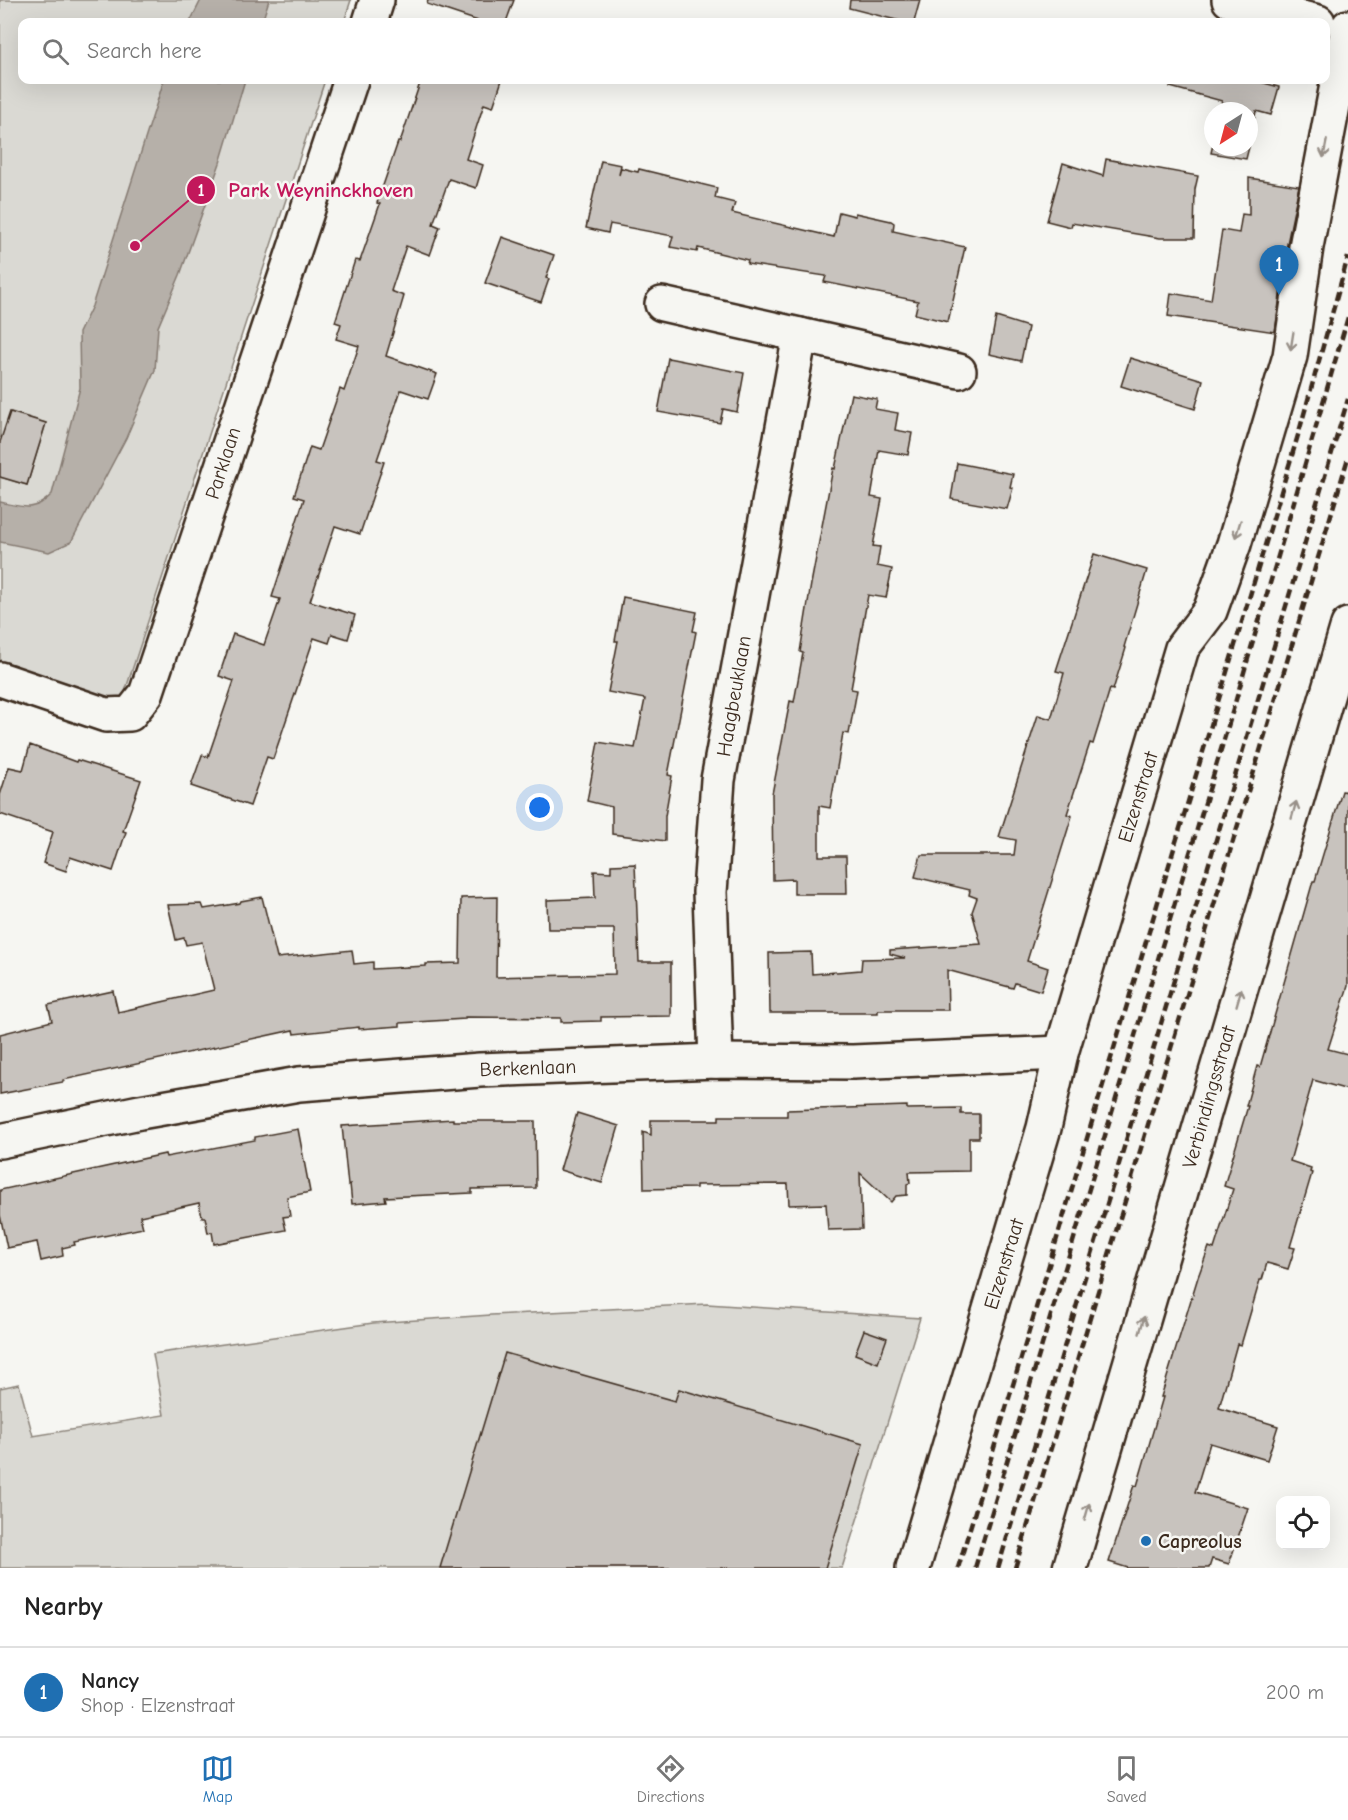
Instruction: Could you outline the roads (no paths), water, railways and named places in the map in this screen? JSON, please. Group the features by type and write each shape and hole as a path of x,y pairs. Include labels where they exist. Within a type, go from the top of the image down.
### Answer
{"street":[{"path":"370,18 377,0"},
{"path":"1228,0 1302,18"},
{"path":"1330,25 1348,29"},
{"name":"Elzenstraat","path":"913,1568 1044,1128 1061,1053 1182,648 1210,611 1234,544 1290,356 1306,247 1348,29"},
{"name":"Parklaan","path":"0,679 106,715 130,714 146,694 350,84"},
{"path":"662,304 959,371"},
{"name":"Haagbeuklaan","path":"716,1061 710,892 718,780 800,335"},
{"name":"Verbindingsstraat","path":"1071,1568 1348,625"},
{"name":"Berkenlaan","path":"0,1141 140,1112 299,1084 480,1070 716,1061 853,1062 1061,1053"}],"railway":[{"path":"958,1568 1299,432 1348,257"},
{"path":"975,1568 1235,703 1348,317"},
{"path":"998,1568 1348,399"},
{"path":"1015,1568 1348,458"}],"place":[{"name":"Park Weyninckhoven","path":"135,246"},
{"name":"Nancy","path":"1279,295"},
{"name":"Capreolus","path":"1146,1541"}]}
